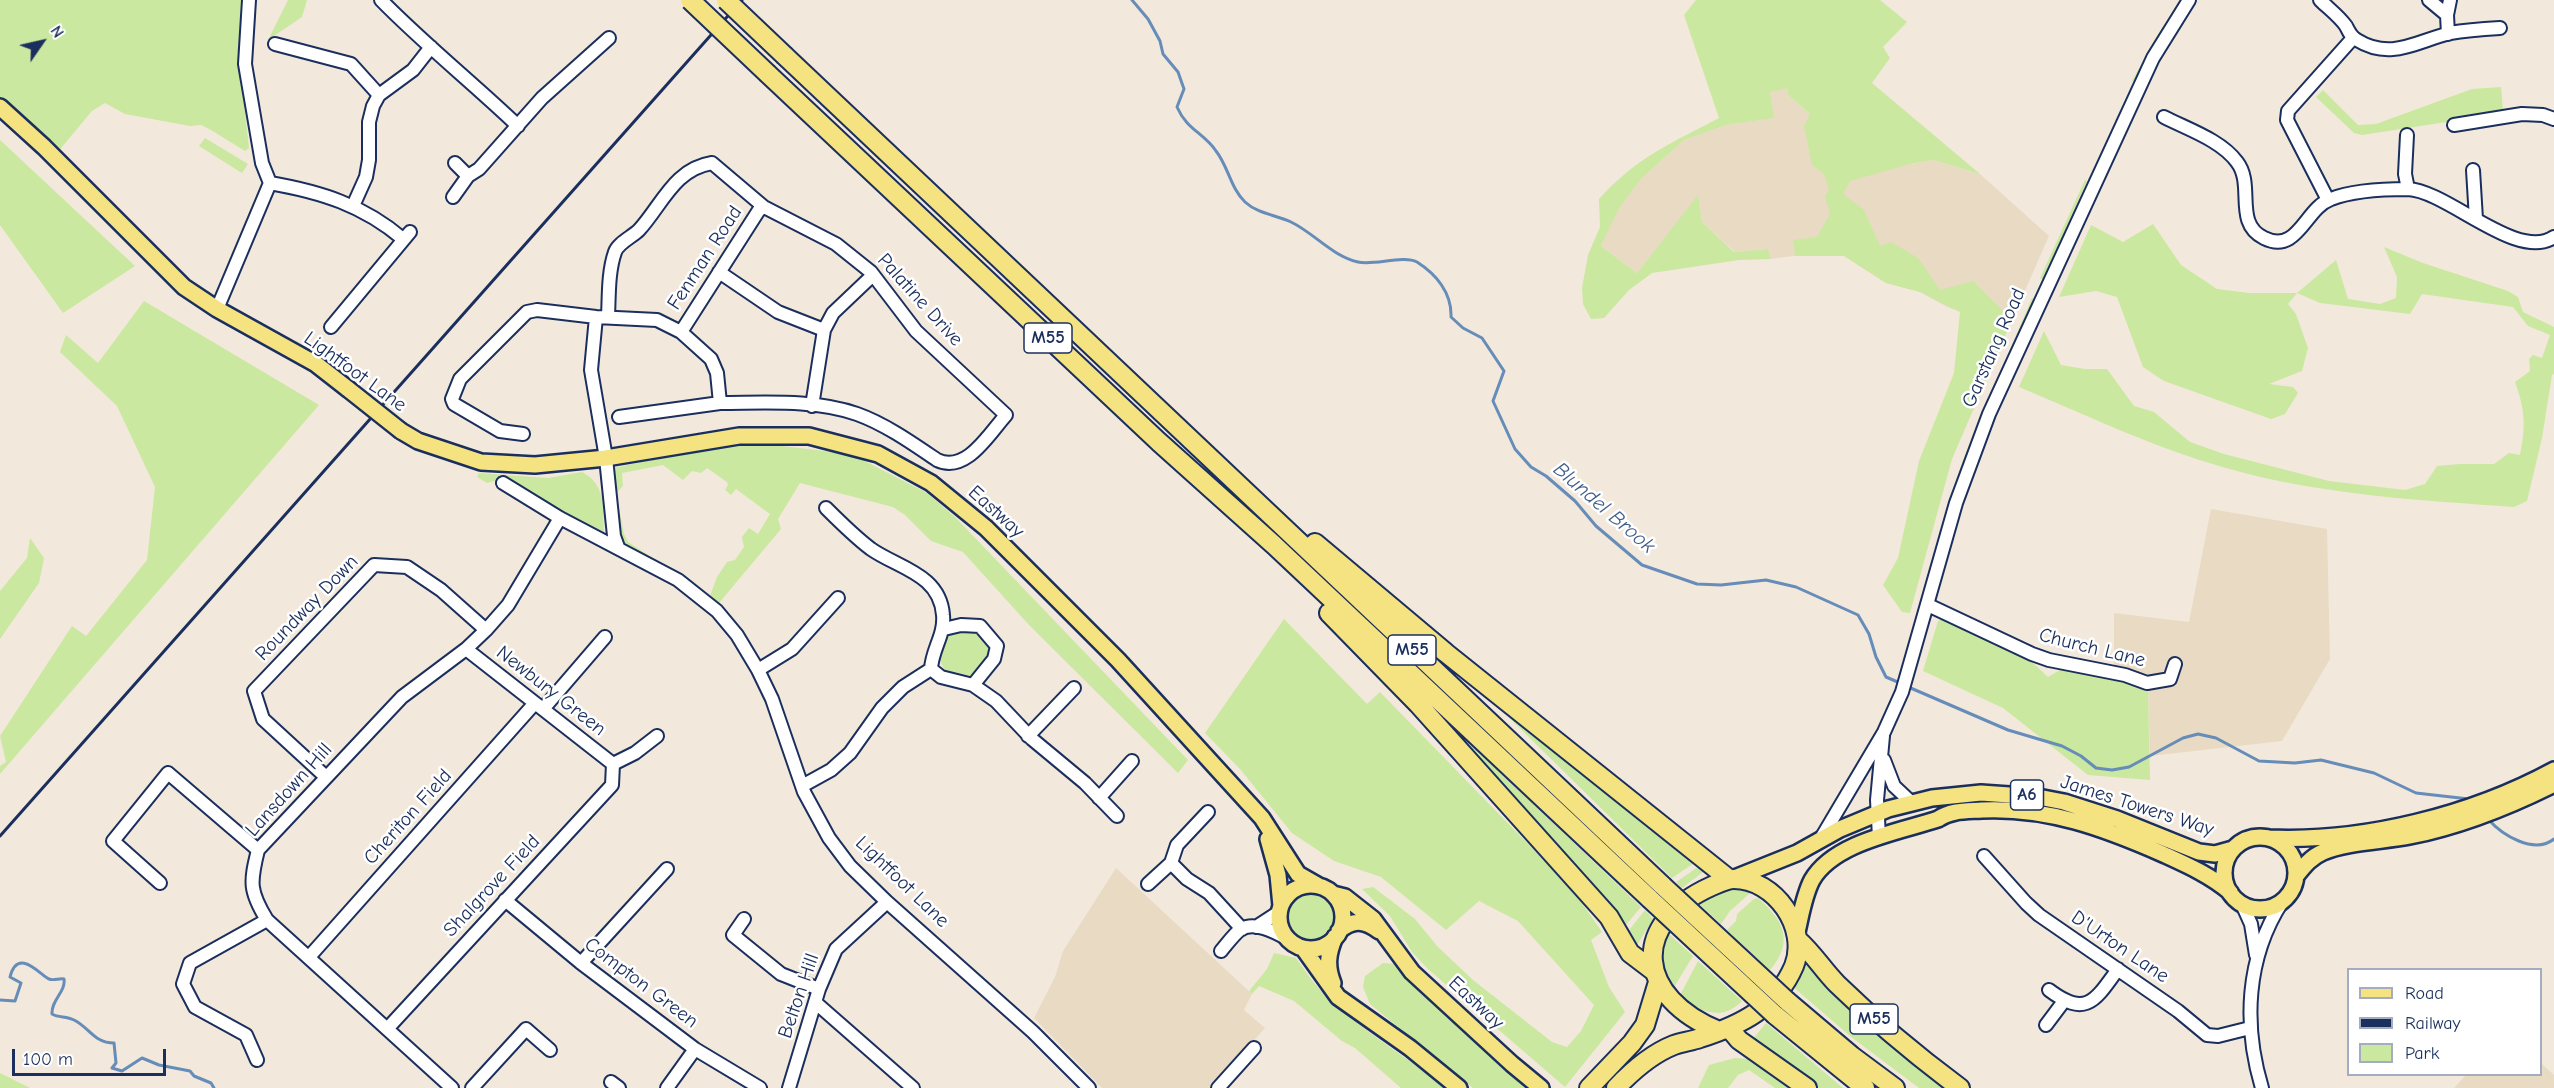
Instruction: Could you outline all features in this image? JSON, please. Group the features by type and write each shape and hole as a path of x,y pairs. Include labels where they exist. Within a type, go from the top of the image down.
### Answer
{"highway":[{"name":"M55","path":"690,0 1159,442 1657,892"},
{"name":"M55","path":"726,0 954,214 1657,892 1865,1088"},
{"name":"M55","path":"1162,415 1446,653 1703,860 1731,879"},
{"name":"M55","path":"1159,442 1418,704 1609,918 1630,953 1656,977"},
{"path":"1731,879 1754,883 1774,896 1784,907 1797,936"},
{"name":"A6","path":"1589,1088 1645,1025 1656,977 1652,948 1665,922 1695,896 1731,879"},
{"name":"M55","path":"1797,936 1825,971 1868,1014 1960,1088"},
{"name":"A6","path":"1616,1088 1648,1059 1667,1048 1724,1030 1751,1018 1773,999 1794,964 1797,936"},
{"path":"1656,977 1680,1010 1696,1021 1724,1030 1807,1088"},
{"name":"M55","path":"1781,1008 1895,1088"}],"main road":[{"name":"Lightfoot Lane","path":"0,107 44,147 184,287 216,309 316,364 401,431 418,441 481,462 535,465 606,458"},
{"name":"Eastway","path":"606,458 739,436 808,436 878,454 931,483 986,528 1118,660 1262,818 1292,867 1302,877 1345,897 1373,918 1412,972 1541,1088"},
{"name":"A6","path":"2233,849 2246,840 2340,834 2441,816 2520,788 2554,770"},
{"path":"2296,876 2309,861 2324,851 2411,836 2460,823 2503,808 2554,784"},
{"name":"James Towers Way","path":"1820,841 1878,812 1911,802 1982,793 2038,797 2087,809 2199,852 2215,854 2233,849"},
{"name":"James Towers Way","path":"1879,837 1938,819 1947,813 2012,810 2056,815 2102,828 2135,842 2201,872 2230,892"},
{"name":"Eastway","path":"1262,818 1278,875 1280,909"},
{"name":"A6","path":"1797,936 1812,881 1823,865 1846,850 1879,837"},
{"path":"2242,904 2262,909 2282,902 2292,891 2296,866 2287,848 2269,838"},
{"name":"A6","path":"1731,879 1792,856 1820,841"},
{"path":"2230,892 2224,870 2233,849"},
{"path":"1338,997 1331,979 1328,960 1329,951 1342,922 1342,910 1326,890 1301,887 1290,893 1280,909 1282,930 1288,939 1303,948 1338,997 1410,1048 1459,1088"},
{"name":"A6","path":"2230,892 2242,904"},
{"name":"Eastway","path":"1337,934 1350,922 1357,922 1374,927 1391,941"},
{"path":"1303,948 1321,947 1337,934"}],"street":[{"path":"216,309 270,183 262,163 245,64 249,0"},
{"path":"381,0 518,126"},
{"name":"Garstang Road","path":"1820,841 1883,738 1902,692 1956,503 1989,414 2153,58 2189,0"},
{"path":"2320,0 2342,22 2353,38 2385,49 2405,49 2448,34 2486,27 2500,28"},
{"path":"2429,0 2447,15"},
{"path":"2448,34 2447,15 2450,0"},
{"path":"453,197 468,176 479,169 542,98 609,38"},
{"path":"2328,200 2287,120 2288,111 2353,38"},
{"path":"275,44 351,64 379,95"},
{"path":"353,206 366,177 369,160 369,122 373,106 379,95 413,70 432,47"},
{"path":"2454,125 2522,114 2543,115 2554,119"},
{"path":"2164,117 2224,149 2238,162 2244,176 2247,220 2251,228 2264,238 2278,243 2287,241 2328,200 2348,194 2408,189 2435,199 2524,241 2548,241 2554,237"},
{"path":"2407,135 2405,174 2408,189"},
{"path":"455,163 468,176"},
{"name":"Palatine Drive","path":"606,458 591,370 616,249 639,231 675,183 700,165 712,163 764,207 837,244 873,275 916,331 1006,414 966,459 954,464 944,463 882,425 864,418 812,406"},
{"path":"2473,170 2476,219"},
{"path":"270,183 297,188 353,206 407,235 331,327"},
{"name":"Fenman Road","path":"681,332 759,210 764,207"},
{"path":"719,272 778,312 824,330"},
{"path":"619,417 720,403 812,406 824,330 833,313 873,275"},
{"path":"523,434 500,431 454,404 452,399 460,379 527,312 537,310 657,320 681,332 711,358 717,373 720,403"},
{"path":"606,458 614,536 618,547"},
{"name":"Lightfoot Lane","path":"503,483 560,518 678,580 717,611 737,635 758,670 772,699 802,786 829,838 850,866 887,902 1033,1032 1089,1088"},
{"path":"826,508 873,550 917,573 934,590 943,611 944,629 932,657 931,669"},
{"name":"Lansdown Hill","path":"452,1088 267,920 254,899 252,876 258,850 326,777 402,697 466,649 508,605 560,518"},
{"name":"Roundway Down","path":"326,777 263,719 254,692 374,565 407,567 441,590 486,630"},
{"path":"758,670 792,649 838,598"},
{"name":"Church Lane","path":"1928,605 2049,660 2125,675 2147,682 2170,679 2175,664"},
{"path":"944,629 961,625 980,626 997,646 994,659 974,685"},
{"name":"Cheriton Field","path":"309,957 605,637"},
{"name":"Newbury Green","path":"466,649 613,764"},
{"path":"931,669 941,677 974,685 996,701 1028,736 1117,816"},
{"path":"802,786 831,770 844,759 882,708 903,687 931,669"},
{"path":"1028,736 1074,688"},
{"path":"613,764 635,753 657,736"},
{"path":"1883,738 1885,767 1890,781 1911,802"},
{"name":"Garstang Road","path":"1879,837 1878,812 1883,738"},
{"path":"1099,798 1132,761"},
{"name":"Shalgrove Field","path":"387,1029 612,785 613,764"},
{"path":"160,883 113,842 168,773 258,850"},
{"path":"1148,884 1171,863 1176,845 1208,812"},
{"name":"D'Urton Lane","path":"1984,856 2039,915 2172,1007 2207,1035 2218,1036 2250,1028"},
{"path":"1171,863 1187,879 1209,893 1242,928"},
{"path":"582,963 668,869"},
{"name":"Compton Green","path":"506,900 582,963 695,1049 760,1088"},
{"name":"Belton Hill","path":"789,1088 819,989 836,949 887,902"},
{"path":"2256,956 2270,921 2282,902"},
{"path":"2242,904 2251,924 2256,956 2250,1028 2262,1088"},
{"path":"1256,927 1280,909"},
{"path":"744,919 733,935 781,974 819,989"},
{"path":"257,1060 246,1035 195,1007 183,984 190,963 267,920"},
{"path":"1221,951 1242,928 1256,927 1272,930 1288,939"},
{"path":"2049,990 2077,1005 2093,1000 2118,969"},
{"path":"2046,1025 2064,1000"},
{"path":"816,1003 913,1088"},
{"path":"472,1088 525,1029 550,1050"},
{"path":"1218,1088 1254,1048"},
{"path":"667,1088 695,1049"}],"shaded area":[{"path":"1788,87 1788,95 1810,114 1911,164 1933,160 1980,174 2049,236 2008,329 1947,307 1920,292 1886,283 1844,256 1809,254 1770,259 1767,249 1735,252 1702,222 1698,196 1637,273 1601,246 1619,206 1641,179 1684,140 1726,125 1773,118 1770,92"},
{"path":"2211,509 2327,529 2330,659 2282,741 2150,756 2148,688 2114,665 2114,613 2189,622"},
{"path":"1116,868 1252,994 1244,1010 1265,1028 1212,1088 1102,1088 1034,1018 1055,977 1063,951"},
{"path":"2542,1064 2554,1075 2554,1088 2454,1088 2465,1076 2542,1076"}],"green space":[{"path":"0,0 246,0 239,60 249,148 245,151 201,125 190,126 125,114 105,103 92,111 56,154 0,101"},
{"path":"288,0 307,0 302,17 268,40"},
{"path":"1696,0 1880,0 1907,22 1883,47 1890,58 1872,83 1980,174 1933,160 1850,181 1843,194 1864,210 1880,246 1891,242 1918,258 1940,290 1973,281 2012,320 1952,459 1910,613 1902,612 1883,585 1898,558 1919,461 1954,373 1960,312 1920,292 1886,283 1844,256 1795,256 1793,240 1817,237 1830,214 1825,196 1829,190 1824,174 1812,165 1804,126 1810,114 1788,95 1788,88 1770,92 1774,118 1726,125 1684,140 1641,179 1620,206 1601,246 1637,273 1698,195 1702,222 1734,252 1768,249 1770,259 1739,260 1652,273 1629,290 1604,318 1591,319 1583,304 1582,288 1588,255 1600,227 1599,199 1627,172 1655,152 1719,118 1684,15"},
{"path":"2181,0 2135,82 2132,81 2158,34"},
{"path":"2501,87 2503,110 2495,114 2455,117 2453,121 2362,135 2354,133 2316,97 2323,90 2358,125 2376,124 2472,89"},
{"path":"205,138 248,164 242,173 199,146"},
{"path":"0,140 135,266 63,313 0,225"},
{"path":"2085,180 2087,181 2043,280 2040,278"},
{"path":"2153,224 2181,265 2217,289 2249,293 2297,293 2288,304 2296,314 2308,348 2302,371 2269,384 2293,387 2298,393 2285,414 2271,419 2164,381 2143,367 2117,297 2096,291 2059,297 2091,225 2123,242"},
{"path":"2384,247 2423,263 2508,291 2518,297 2523,312 2554,327 2554,374 2527,501 2514,507 2405,499 2333,490 2261,477 2173,451 2019,387 2044,331 2061,365 2085,369 2107,369 2134,406 2154,412 2190,442 2224,454 2329,481 2405,490 2425,484 2437,466 2494,464 2509,453 2520,455 2524,418 2515,382 2530,371 2529,359 2533,355 2542,358 2550,335 2528,326 2513,307 2422,294 2410,314 2320,303 2297,293 2336,260 2348,299 2380,304 2396,298 2397,277"},
{"path":"2032,298 2035,300 1965,463 1962,463"},
{"path":"144,301 319,405 0,774 0,766 6,762 0,736 72,626 86,636 147,560 155,487 117,406 60,352 66,335 98,363"},
{"path":"756,443 851,454 927,493 955,517 1188,760 1178,773 1029,625 963,552 931,541 905,515 893,507 800,483 778,519 781,529 719,603 710,596 717,577 727,562 735,560 744,547 742,537 749,528 758,534 770,514 736,489 731,495 725,490 727,482 707,468 701,473 692,471 683,480 663,465 622,473 623,486 616,493 624,534 628,542 701,589 625,544 616,522 613,468 692,452"},
{"path":"582,472 595,483 602,498 604,532 501,479 487,483 477,477 479,473 548,478"},
{"path":"30,538 44,558 39,583 0,639 0,591 27,558"},
{"path":"1945,618 2032,662 2048,677 2065,667 2148,688 2150,780 2088,775 2003,708 1923,671 1938,621"},
{"path":"1284,619 1367,704 1380,692 1572,889 1602,932 1591,940 1609,987 1625,1012 1565,1087 1428,969 1412,952 1390,916 1362,889 1373,887 1415,919 1437,946 1473,980 1552,1042 1567,1047 1581,1031 1594,1005 1518,921 1479,901 1446,930 1381,877 1334,861 1292,833 1240,769 1205,733"},
{"path":"966,631 982,634 991,645 990,656 973,676 945,670 940,657 947,635"},
{"path":"1407,684 1641,907 1625,926"},
{"path":"1481,690 1697,861 1672,878"},
{"path":"1701,865 1707,869 1682,888 1676,882"},
{"path":"1723,886 1744,888 1749,891 1749,894 1730,911 1721,924 1697,902"},
{"path":"1311,893 1320,894 1327,900 1333,907 1333,925 1327,932 1320,938 1311,939 1302,938 1295,932 1289,925 1288,916 1289,907 1295,900 1302,894"},
{"path":"1758,898 1774,914 1783,931 1782,950 1770,970 1727,930 1736,921 1737,914"},
{"path":"1645,910 1653,919 1634,950 1626,934"},
{"path":"1668,933 1693,956 1671,992 1657,955"},
{"path":"1274,953 1296,958 1335,1005 1444,1088 1401,1088 1355,1048 1342,1041 1294,1001 1259,986 1252,994 1249,991 1267,969"},
{"path":"1809,954 1951,1088 1919,1088 1850,1036 1791,985"},
{"path":"1698,961 1742,1001 1734,1008 1718,1013 1703,1010 1679,997"},
{"path":"1383,963 1395,964 1408,979 1532,1088 1473,1088 1370,1004 1363,987 1365,976"},
{"path":"1766,1023 1843,1088 1818,1088 1753,1039"},
{"path":"1735,1058 1749,1059 1790,1088 1775,1088 1749,1070 1738,1075 1728,1088 1698,1088 1709,1065"},
{"path":"0,1073 30,1088 0,1088"}],"waterway":[{"name":"Blundel Brook","path":"1132,0 1148,19 1160,41 1163,54 1178,72 1184,89 1177,107 1181,115 1216,151 1240,197 1256,209 1299,227 1331,250 1349,259 1364,263 1411,260 1430,272 1446,292 1451,317 1463,328 1482,338 1504,371 1493,401 1515,449 1531,467 1546,476 1575,501 1596,526 1642,565 1697,584 1721,585 1766,580 1796,587 1858,615 1869,634 1876,657 1886,677 1900,683"},
{"name":"Blundel Brook","path":"1906,686 2008,730 2062,746 2081,756 2096,768 2112,770 2129,767 2183,738 2198,734 2216,738 2259,761 2295,763 2321,760 2374,773 2416,793 2469,799"},
{"path":"2488,819 2510,837 2528,844 2537,845 2554,839"},
{"path":"0,1000 15,1001 21,983 10,977 18,964 29,965 49,979 64,979 63,988 54,1004 52,1014 74,1020 102,1041 114,1043 116,1063 112,1068 122,1071 142,1058 159,1065 190,1071 194,1076 211,1083 214,1088"}],"railway":[{"path":"0,836 742,0"}]}
